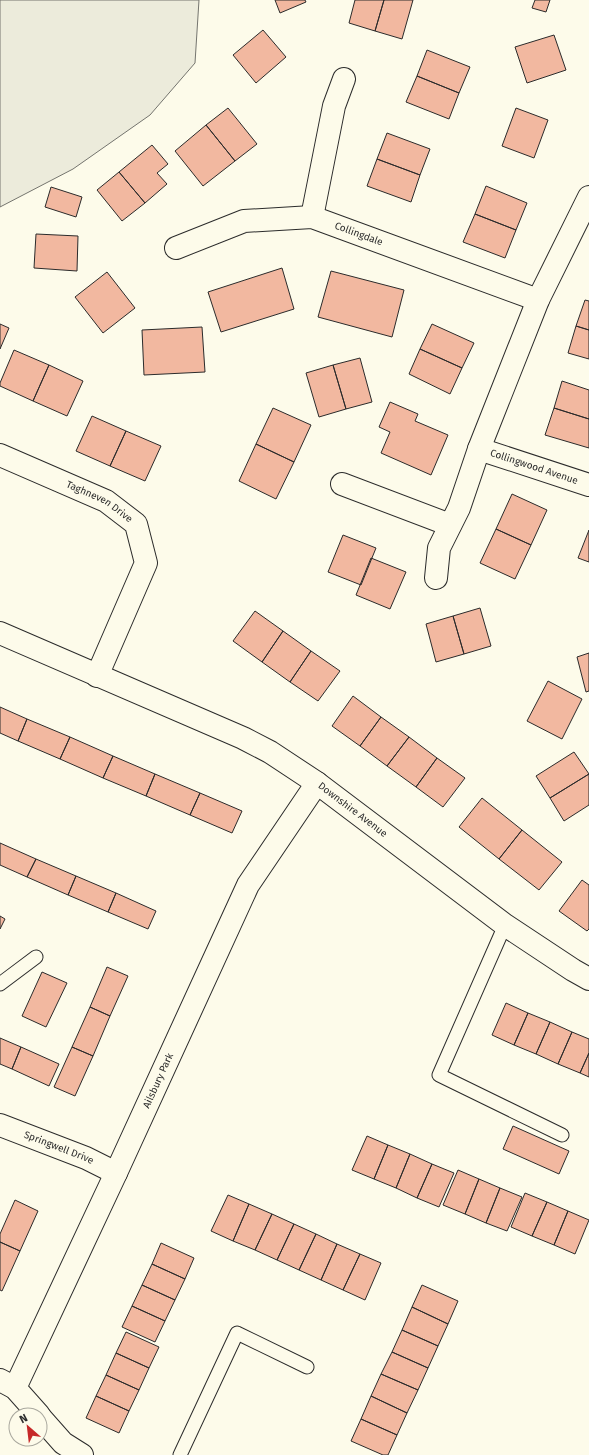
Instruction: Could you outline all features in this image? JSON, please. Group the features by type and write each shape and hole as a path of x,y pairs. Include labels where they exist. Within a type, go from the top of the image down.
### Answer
{"street":[{"path":"312,217 334,106 344,79"},
{"path":"436,578 439,548 459,508 479,449 538,300 589,197"},
{"name":"Collingdale","path":"176,248 244,221 312,217 538,300"},
{"name":"Collingwood Avenue","path":"479,449 589,485"},
{"name":"Taghneven Drive","path":"0,455 106,501 136,524 146,563 97,676"},
{"path":"342,484 450,525"},
{"name":"Downshire Avenue","path":"0,633 243,738 270,752 316,783 505,925 589,979"},
{"name":"Ailsbury Park","path":"7,1384 116,1173 248,885 316,783"},
{"name":"Springwell Drive","path":"0,1125 86,1158 116,1173"},
{"path":"7,1384 30,1407"},
{"path":"48,1432 58,1449 82,1455"}],"lane":[{"path":"505,925 439,1076 562,1135"},
{"path":"0,984 36,957"},
{"path":"180,1455 237,1333 307,1367"}],"shaded area":[{"path":"0,0 199,0 195,63 150,115 73,169 0,207"}],"building":[{"path":"275,0 305,0 306,2 280,13"},
{"path":"355,0 384,0 375,31 349,23"},
{"path":"384,0 413,0 402,39 375,31"},
{"path":"535,0 550,0 546,12 532,8"},
{"path":"263,30 286,57 256,83 233,55"},
{"path":"554,35 566,70 527,83 515,47"},
{"path":"427,50 470,67 459,93 417,76"},
{"path":"417,76 459,93 449,119 406,102"},
{"path":"228,108 257,144 235,161 206,125"},
{"path":"516,108 548,120 534,158 502,146"},
{"path":"206,125 235,161 203,186 175,151"},
{"path":"387,133 430,149 420,175 377,159"},
{"path":"152,145 168,164 157,173 167,184 145,203 119,172"},
{"path":"377,159 420,175 411,202 367,186"},
{"path":"119,172 145,203 122,221 97,190"},
{"path":"486,186 527,203 516,230 475,214"},
{"path":"51,187 82,197 76,217 45,207"},
{"path":"475,214 516,230 505,258 463,242"},
{"path":"36,234 78,236 77,271 34,268"},
{"path":"282,268 294,309 221,332 208,292"},
{"path":"331,271 404,290 392,337 318,317"},
{"path":"107,272 135,308 103,333 75,297"},
{"path":"585,300 589,301 589,330 576,326"},
{"path":"0,324 9,328 0,349"},
{"path":"432,324 474,343 462,368 420,349"},
{"path":"576,326 589,330 589,359 568,353"},
{"path":"202,327 205,372 144,375 142,330"},
{"path":"420,349 462,368 450,394 409,374"},
{"path":"14,350 49,365 33,401 0,386"},
{"path":"360,358 372,402 346,409 333,365"},
{"path":"49,365 83,381 67,416 33,401"},
{"path":"333,365 346,409 319,417 306,373"},
{"path":"562,381 589,390 589,419 554,408"},
{"path":"390,402 418,414 415,421 448,435 431,475 381,453 390,432 379,427"},
{"path":"273,408 311,425 294,462 256,444"},
{"path":"554,408 589,419 589,448 545,435"},
{"path":"92,416 126,431 110,466 76,451"},
{"path":"126,431 161,446 145,481 110,466"},
{"path":"256,444 294,462 276,499 239,481"},
{"path":"512,494 547,510 531,545 496,529"},
{"path":"496,529 531,545 515,579 480,563"},
{"path":"589,530 589,562 578,558"},
{"path":"343,535 376,548 361,585 328,572"},
{"path":"371,558 406,572 390,609 356,595"},
{"path":"480,608 491,646 464,654 453,616"},
{"path":"255,611 283,631 262,662 233,641"},
{"path":"453,616 464,654 436,662 426,624"},
{"path":"283,631 311,651 290,682 262,662"},
{"path":"311,651 340,671 318,701 290,682"},
{"path":"589,653 589,691 586,692 577,657"},
{"path":"548,681 582,699 562,739 527,721"},
{"path":"353,696 381,717 360,746 332,726"},
{"path":"0,707 27,719 18,741 0,733"},
{"path":"381,717 409,737 387,766 360,746"},
{"path":"27,719 70,737 60,759 18,741"},
{"path":"70,737 113,756 103,778 60,759"},
{"path":"409,737 437,758 416,787 387,766"},
{"path":"574,752 589,774 550,798 536,776"},
{"path":"113,756 155,774 146,796 103,778"},
{"path":"437,758 465,778 443,807 416,787"},
{"path":"155,774 200,793 190,815 146,796"},
{"path":"589,774 589,805 564,821 550,798"},
{"path":"200,793 242,811 232,833 190,815"},
{"path":"482,798 522,830 499,859 459,827"},
{"path":"522,830 562,862 539,890 499,859"},
{"path":"0,843 36,859 27,877 0,865"},
{"path":"36,859 76,876 68,895 27,877"},
{"path":"76,876 116,893 108,912 68,895"},
{"path":"582,880 589,885 589,929 587,931 559,911"},
{"path":"116,893 156,911 148,929 108,912"},
{"path":"0,916 5,919 0,929"},
{"path":"107,967 128,976 110,1016 90,1007"},
{"path":"42,972 67,983 46,1027 22,1016"},
{"path":"506,1003 528,1013 514,1045 492,1035"},
{"path":"90,1007 110,1016 93,1056 72,1047"},
{"path":"528,1013 550,1022 536,1054 514,1045"},
{"path":"550,1022 572,1032 558,1064 536,1054"},
{"path":"572,1032 589,1039 589,1053 580,1073 558,1064"},
{"path":"0,1038 21,1047 12,1069 0,1064"},
{"path":"21,1047 59,1064 49,1086 12,1069"},
{"path":"72,1047 93,1056 75,1096 54,1087"},
{"path":"589,1053 589,1077 580,1073"},
{"path":"513,1126 569,1151 559,1174 503,1149"},
{"path":"367,1136 388,1145 374,1179 352,1170"},
{"path":"388,1145 410,1154 396,1188 374,1179"},
{"path":"410,1154 432,1164 417,1198 396,1188"},
{"path":"432,1164 454,1173 439,1207 417,1198"},
{"path":"458,1170 479,1179 465,1214 443,1205"},
{"path":"479,1179 500,1188 486,1223 465,1214"},
{"path":"500,1188 522,1197 507,1231 486,1223"},
{"path":"525,1193 547,1202 532,1236 511,1227"},
{"path":"228,1195 249,1204 233,1241 211,1231"},
{"path":"15,1200 38,1211 20,1251 0,1242 0,1234"},
{"path":"547,1202 568,1211 554,1245 532,1236"},
{"path":"249,1204 272,1214 255,1250 233,1241"},
{"path":"568,1211 589,1220 575,1254 554,1245"},
{"path":"272,1214 294,1224 277,1260 255,1250"},
{"path":"294,1224 316,1234 299,1270 277,1260"},
{"path":"316,1234 337,1244 321,1280 299,1270"},
{"path":"0,1242 20,1251 2,1291 0,1290"},
{"path":"161,1243 194,1258 185,1279 152,1264"},
{"path":"337,1244 360,1254 343,1290 321,1280"},
{"path":"360,1254 381,1263 365,1300 343,1290"},
{"path":"152,1264 185,1279 175,1300 142,1285"},
{"path":"142,1285 175,1300 165,1321 132,1306"},
{"path":"422,1285 458,1301 448,1324 412,1307"},
{"path":"132,1306 165,1321 155,1342 122,1327"},
{"path":"412,1307 448,1324 438,1346 402,1330"},
{"path":"402,1330 438,1346 428,1368 392,1352"},
{"path":"126,1332 159,1347 149,1368 116,1353"},
{"path":"392,1352 428,1368 418,1390 381,1374"},
{"path":"116,1353 149,1368 139,1390 106,1375"},
{"path":"381,1374 418,1390 407,1413 371,1396"},
{"path":"106,1375 139,1390 129,1411 96,1396"},
{"path":"96,1396 129,1411 119,1433 86,1418"},
{"path":"371,1396 407,1413 397,1435 361,1419"},
{"path":"361,1419 397,1435 388,1455 383,1455 351,1441"}]}
